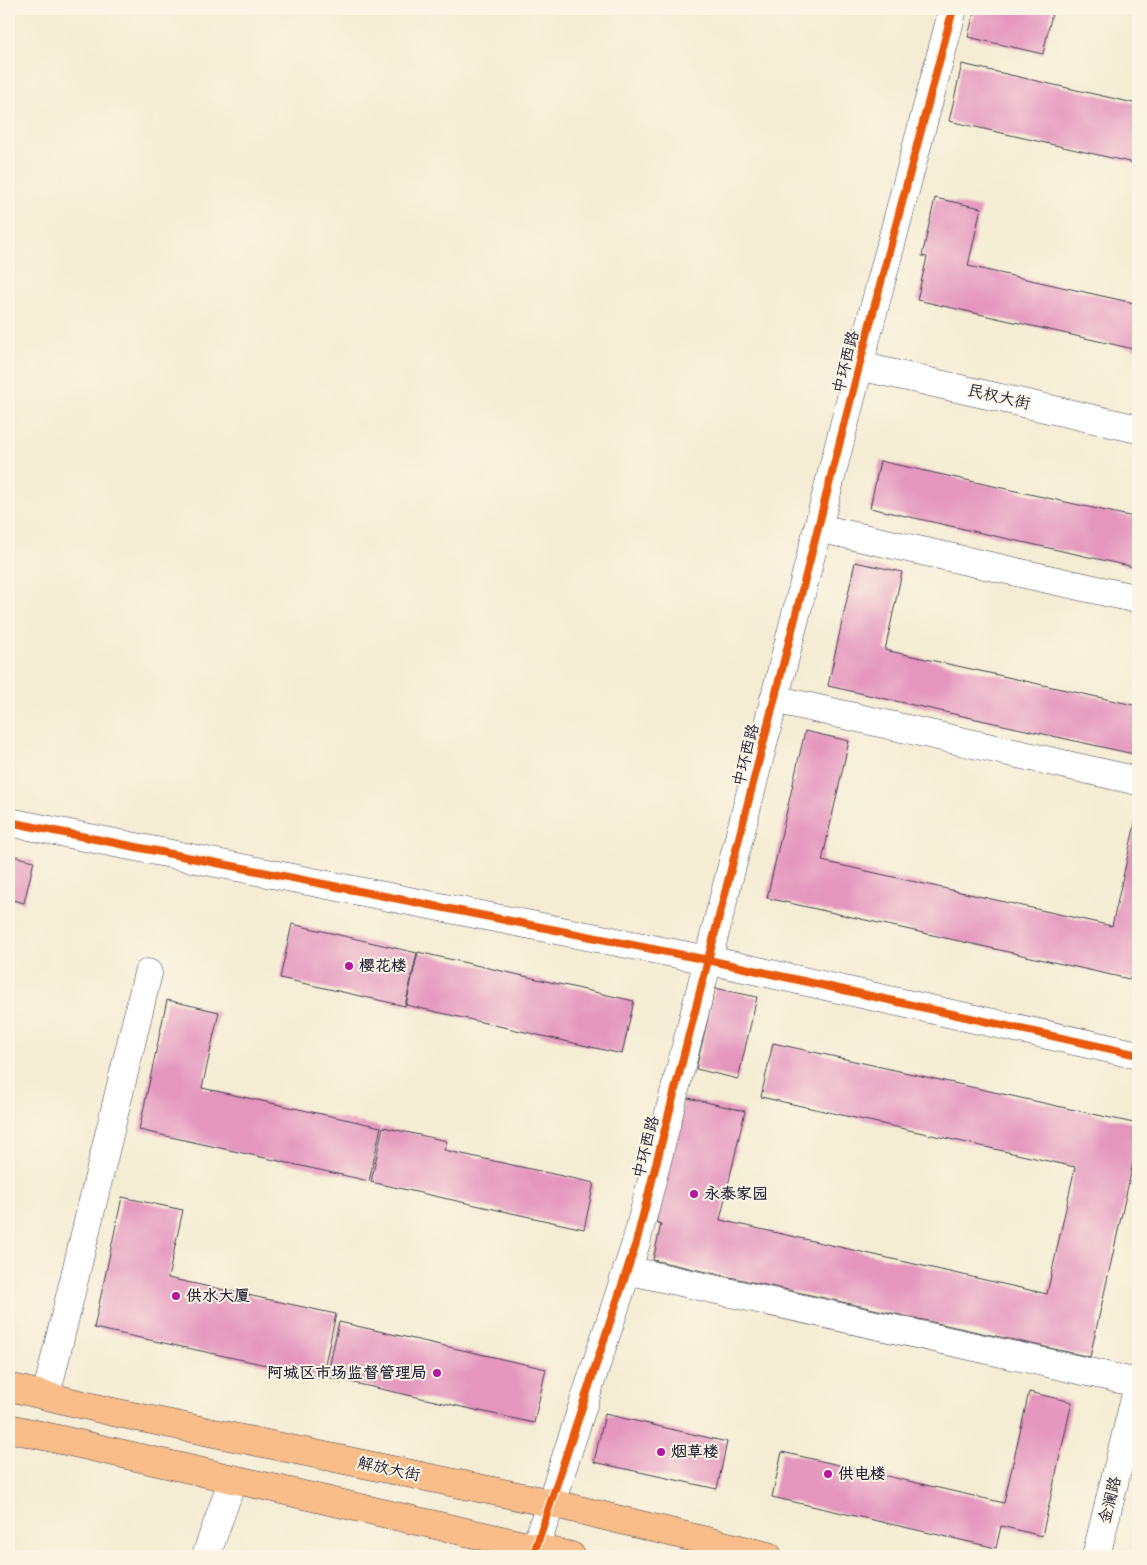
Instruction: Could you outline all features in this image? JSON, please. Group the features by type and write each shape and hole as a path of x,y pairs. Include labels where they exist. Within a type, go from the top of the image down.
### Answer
{"main road":[{"name":"解放大街","path":"9,1388 113,1412 551,1503 768,1556"},
{"path":"9,1428 233,1479 534,1552 572,1556"}],"street":[{"name":"中环西路","path":"534,1552 636,1242 859,366 953,9"},
{"name":"民权大街","path":"859,366 1138,429"},
{"path":"818,528 1138,599"},
{"path":"774,699 1138,781"},
{"path":"9,822 708,960 1138,1055"},
{"path":"46,1396 148,973"},
{"path":"627,1270 1138,1384"},
{"name":"金澜路","path":"1096,1556 1138,1384"},
{"path":"206,1556 233,1479"}],"building":[{"path":"975,9 1053,9 1043,54 968,37"},
{"path":"962,64 1138,104 1138,164 949,121"},
{"path":"935,198 981,208 968,266 1138,304 1138,350 917,300 927,257 922,256"},
{"path":"880,461 1138,518 1138,568 870,508"},
{"path":"855,562 902,572 885,650 1138,706 1138,755 828,686"},
{"path":"805,731 849,741 822,861 1112,926 1138,810 1138,981 767,898"},
{"path":"9,855 34,861 24,903 9,899"},
{"name":"樱花楼","path":"292,924 417,953 405,1006 280,978"},
{"path":"418,952 634,1001 622,1054 406,1005"},
{"path":"715,988 757,997 738,1079 696,1069"},
{"path":"167,1000 219,1012 202,1088 381,1127 369,1181 139,1130"},
{"name":"永泰家园","path":"773,1043 1138,1124 1138,1141 1090,1357 653,1260 661,1224 656,1222 684,1097 745,1111 720,1220 1047,1294 1075,1167 761,1097"},
{"path":"383,1127 447,1141 444,1150 594,1183 584,1229 371,1182"},
{"name":"供水大厦","path":"122,1197 183,1210 168,1278 336,1314 322,1377 94,1328"},
{"name":"阿城区市场监督管理局","path":"339,1322 546,1369 534,1423 327,1377"},
{"name":"供电楼","path":"1029,1392 1072,1402 1042,1536 1001,1526 996,1548 772,1497 782,1452 1004,1503"},
{"name":"烟草楼","path":"605,1414 727,1442 717,1489 594,1462"}],"cycle path":[{"path":"536,1547 636,1243 867,335 953,9"},
{"path":"9,822 708,960 1138,1055"}],"place":[{"name":"樱花楼","path":"349,966"},
{"name":"永泰家园","path":"694,1194"},
{"name":"供水大厦","path":"176,1296"},
{"name":"阿城区市场监督管理局","path":"437,1373"},
{"name":"烟草楼","path":"661,1452"},
{"name":"供电楼","path":"828,1474"}]}
